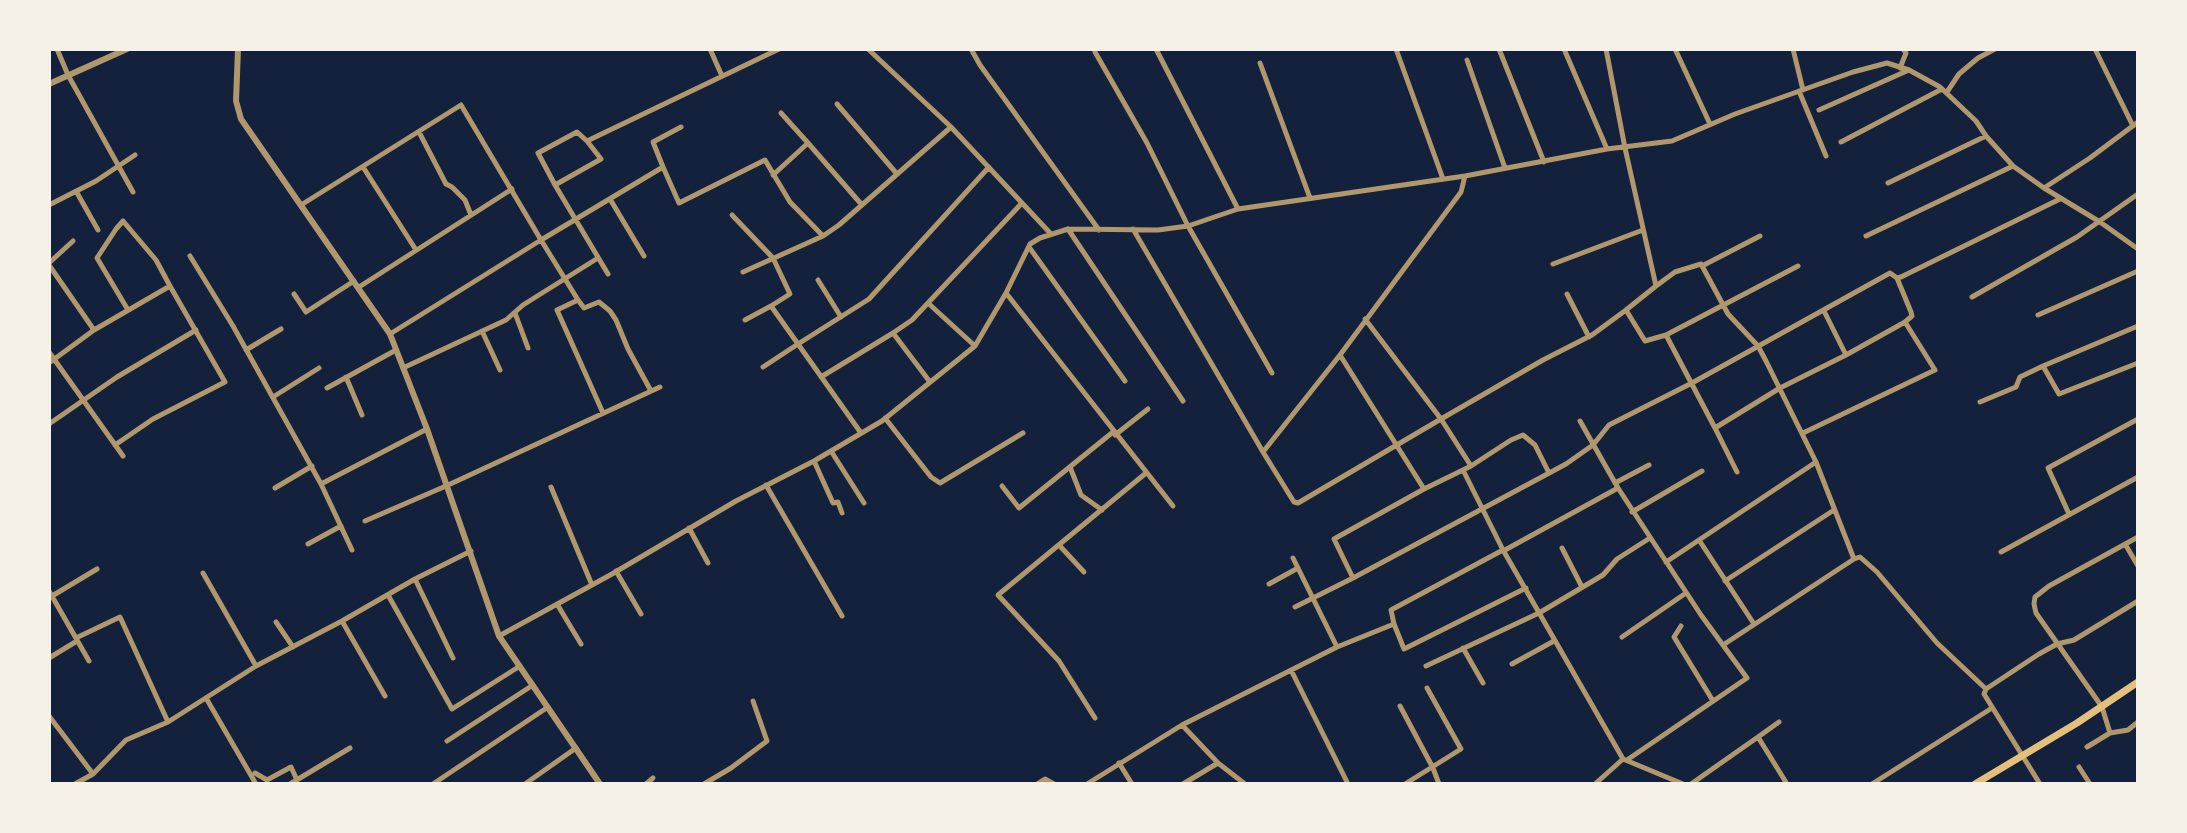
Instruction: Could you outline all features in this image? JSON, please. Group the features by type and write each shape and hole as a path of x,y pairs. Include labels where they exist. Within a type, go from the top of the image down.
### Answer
{"main road":[{"path":"1978,783 2138,682"}],"street":[{"path":"57,49 68,75 133,192"},
{"path":"49,84 125,49"},
{"path":"238,49 236,100 241,119 390,334 427,429 499,636 600,784"},
{"path":"710,49 722,76"},
{"path":"587,141 779,49"},
{"path":"867,49 951,127 1051,234"},
{"path":"971,49 1100,230"},
{"path":"1156,49 1238,209"},
{"path":"1395,49 1443,179"},
{"path":"1499,49 1544,162"},
{"path":"1564,49 1607,149"},
{"path":"1606,49 1656,286"},
{"path":"1675,49 1710,124"},
{"path":"1793,49 1801,91 1826,156"},
{"path":"1900,68 1906,53 1903,49"},
{"path":"1841,142 1944,90 1978,58 1995,49"},
{"path":"2044,188 2136,124 2095,49"},
{"path":"1095,52 1147,143 1188,226 1272,373"},
{"path":"1467,60 1505,168"},
{"path":"1260,63 1310,198"},
{"path":"499,636 766,485 814,461 885,418 975,346 1029,247 1040,237 1068,229 1158,230 1188,226 1238,209 1465,176 1607,149 1672,141 1710,124 1853,72 1887,63 1909,71 1944,90 1976,121 2013,166 2138,249"},
{"path":"1819,110 1909,71"},
{"path":"837,104 897,174"},
{"path":"301,205 461,106 578,300 584,308 599,302 610,311 651,391"},
{"path":"780,113 862,205"},
{"path":"681,127 653,142 679,203 765,160 790,202 823,236"},
{"path":"743,272 823,236 951,127"},
{"path":"419,132 446,184 453,187 465,200 471,215"},
{"path":"555,186 601,159 577,132 538,153 555,186 608,274"},
{"path":"1888,183 1986,136"},
{"path":"773,175 808,143"},
{"path":"49,205 135,156"},
{"path":"1866,236 2013,166"},
{"path":"363,167 416,250"},
{"path":"390,334 663,167"},
{"path":"763,367 869,299 989,167"},
{"path":"1263,452 1340,355 1461,192 1465,176"},
{"path":"294,293 306,312 416,250 512,189"},
{"path":"76,191 98,230"},
{"path":"1972,297 2077,237 2138,194"},
{"path":"610,199 644,256"},
{"path":"1897,278 2060,199"},
{"path":"821,377 912,320 1021,204"},
{"path":"732,215 773,258 790,294 745,320"},
{"path":"116,445 153,419 225,382 156,260 123,221 97,258 128,310"},
{"path":"1068,229 1183,401"},
{"path":"1133,229 1263,452 1294,502 1298,503 1543,360 1589,337 1675,272 1701,264 1728,314 1758,346 1780,388 1816,462 1854,559"},
{"path":"1553,264 1643,230"},
{"path":"1702,267 1760,236"},
{"path":"73,241 49,264 94,330"},
{"path":"1029,247 1125,381"},
{"path":"190,256 312,467 352,550"},
{"path":"403,368 506,320 523,305 598,258"},
{"path":"1626,310 1645,341 1666,335 1798,266"},
{"path":"2038,315 2138,271"},
{"path":"1295,607 1566,464 1593,445 1609,425 1692,383 1890,274 1897,278 1912,316 1905,322 1780,388 1715,428"},
{"path":"818,280 841,317"},
{"path":"52,361 94,330 170,286"},
{"path":"1006,293 1172,506"},
{"path":"1567,294 1589,337"},
{"path":"578,300 557,310 603,413"},
{"path":"928,303 975,346"},
{"path":"771,306 861,433"},
{"path":"1824,311 1846,355"},
{"path":"515,313 528,348"},
{"path":"1365,318 1441,419 1471,466"},
{"path":"1803,433 1935,370 1905,322"},
{"path":"1980,402 2016,387 2020,377 2138,326"},
{"path":"246,350 281,329"},
{"path":"49,424 117,377 196,330"},
{"path":"482,331 500,370"},
{"path":"893,333 930,382"},
{"path":"1666,335 1737,472"},
{"path":"327,388 396,350"},
{"path":"49,352 52,361 123,456"},
{"path":"1340,355 1424,488"},
{"path":"2043,366 2059,394 2138,363"},
{"path":"273,397 319,368"},
{"path":"346,377 362,415"},
{"path":"365,521 660,387"},
{"path":"1002,486 1019,508 1148,409"},
{"path":"885,418 931,477 940,483 1023,433"},
{"path":"2069,514 2048,468 2138,419"},
{"path":"1580,421 1632,512 1747,678 1625,760 1595,784"},
{"path":"321,484 427,429"},
{"path":"1353,578 1334,539 1424,488 1471,466 1511,440 1523,435 1535,445 1549,473"},
{"path":"831,451 864,503"},
{"path":"814,461 833,503 838,502 842,513"},
{"path":"1666,562 1816,462"},
{"path":"1526,588 1404,649 1394,624 1391,610 1504,550 1649,464"},
{"path":"275,488 312,467"},
{"path":"1070,467 1081,495 1102,510"},
{"path":"1463,470 1554,641 1625,760 1683,784"},
{"path":"1632,512 1702,471"},
{"path":"1095,718 1059,661 998,595 1146,473"},
{"path":"2001,552 2138,477"},
{"path":"766,485 842,616"},
{"path":"551,487 592,585"},
{"path":"1726,581 1834,510"},
{"path":"308,544 341,526"},
{"path":"689,528 708,564"},
{"path":"2110,733 2102,707 2036,613 2035,597 2049,586 2138,537"},
{"path":"1426,666 1539,613 1603,575 1617,559 1650,538"},
{"path":"1699,540 1754,624"},
{"path":"2125,544 2138,566"},
{"path":"1059,545 1084,572"},
{"path":"1562,548 1582,587"},
{"path":"75,784 93,774 126,740 168,722 256,666 471,551"},
{"path":"1723,645 1860,557 1877,572 1937,643 1986,689"},
{"path":"1293,558 1337,647"},
{"path":"1269,583 1298,568"},
{"path":"89,661 50,595 97,569"},
{"path":"617,571 641,614"},
{"path":"203,573 256,666"},
{"path":"415,579 453,658"},
{"path":"1622,636 1686,593"},
{"path":"388,595 452,709 520,666"},
{"path":"2040,784 1984,694 1986,689 2057,644 2074,640 2138,601"},
{"path":"557,604 581,644"},
{"path":"49,658 76,639 120,617 168,722"},
{"path":"342,621 385,696"},
{"path":"276,622 293,647"},
{"path":"1087,784 1182,725 1337,647 1394,624"},
{"path":"1681,626 1674,637 1713,701"},
{"path":"1513,664 1554,641"},
{"path":"1463,648 1483,683"},
{"path":"1292,670 1348,784"},
{"path":"447,741 533,685"},
{"path":"1405,784 1461,749 1427,688"},
{"path":"206,698 256,784"},
{"path":"704,784 767,741 753,701"},
{"path":"1400,706 1439,784"},
{"path":"433,784 548,707"},
{"path":"1872,784 1992,708"},
{"path":"49,716 93,774"},
{"path":"1692,784 1779,722"},
{"path":"2087,747 2110,733 2128,730 2138,722"},
{"path":"1182,725 1218,763 1245,784"},
{"path":"1758,737 1787,784"},
{"path":"290,784 350,748"},
{"path":"525,784 576,748"},
{"path":"1119,763 1132,784"},
{"path":"1183,784 1218,763"},
{"path":"255,773 267,780 291,767 297,780"},
{"path":"2079,767 2090,784"},
{"path":"646,784 653,778"},
{"path":"1037,784 1045,779 1054,784"}]}
